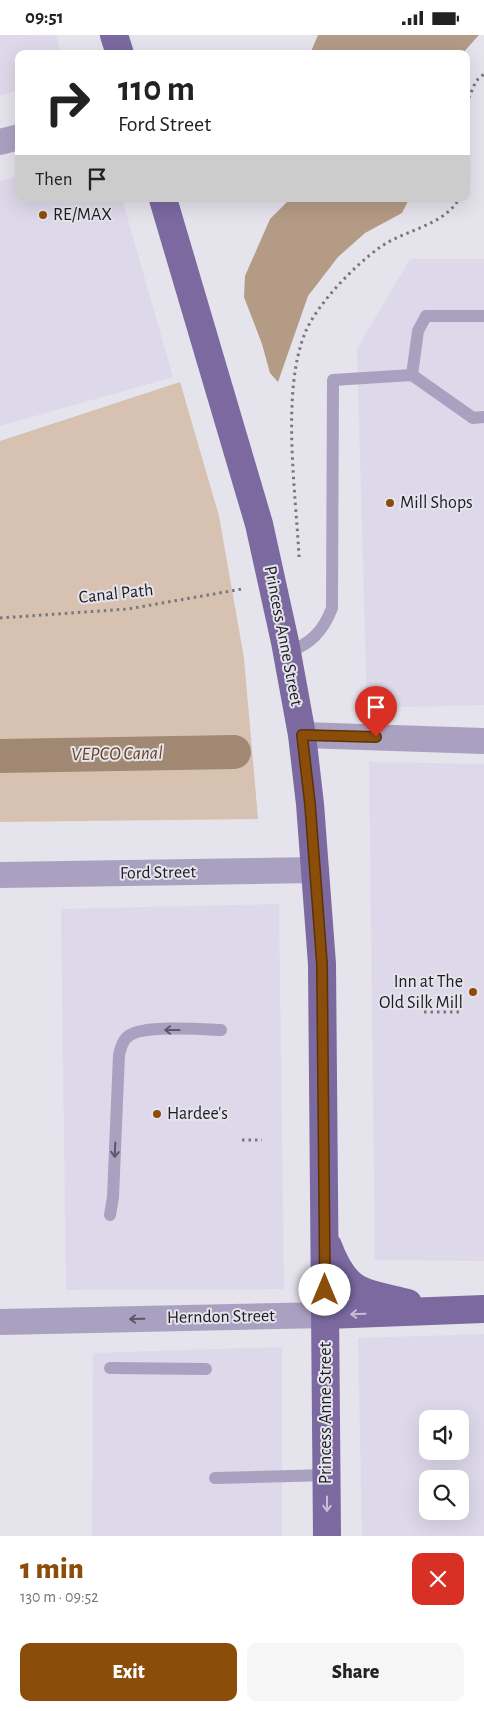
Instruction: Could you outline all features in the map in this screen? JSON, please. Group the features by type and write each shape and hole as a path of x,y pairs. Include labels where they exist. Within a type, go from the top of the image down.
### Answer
{"main road":[{"path":"114,35 119,50"},
{"name":"Princess Anne Street","path":"164,202 259,524 287,653 302,735 316,870 322,964 327,1536"},
{"name":"Herndon Street","path":"325,1237 339,1271 353,1287 442,1311"},
{"name":"Herndon Street","path":"326,1315 484,1309"}],"street":[{"path":"0,142 15,138"},
{"path":"302,735 484,741"},
{"name":"Ford Street","path":"0,875 316,870"},
{"name":"Herndon Street","path":"0,1322 326,1315"}],"lane":[{"path":"412,375 418,331 426,317 484,316"},
{"path":"287,653 304,646 316,637 332,608 333,380 412,375 473,417 484,417"},
{"path":"110,1215 113,1197 119,1055 125,1040 129,1035 140,1031 221,1030"},
{"path":"110,1368 206,1369"},
{"path":"215,1478 326,1475"}],"path":[{"path":"470,95 476,81 484,75"},
{"name":"Canal Path","path":"0,618 128,609 235,590"},
{"path":"424,1012 463,1011"},
{"path":"242,1140 262,1140"}],"shaded area":[{"path":"0,35 56,35 60,50 15,50 15,91 0,96"},
{"path":"318,35 479,35 466,50 312,50"},
{"path":"15,177 15,202 123,202 173,377 0,426 0,181"},
{"path":"287,202 408,202 402,213 365,233 338,257 308,296 278,382 270,373 262,344 244,297 245,276 270,219"},
{"path":"410,259 484,259 484,705 367,708 357,349"},
{"path":"180,382 219,516 244,658 258,819 0,822 0,441"},
{"path":"369,762 484,764 484,1261 375,1260"},
{"path":"279,904 284,1289 66,1290 61,909"},
{"path":"484,1334 484,1536 362,1536 358,1338"},
{"path":"282,1347 282,1536 92,1536 93,1353"}],"waterway":[{"name":"VEPCO Canal","path":"0,756 234,752"}],"place":[{"name":"RE/MAX","path":"43,215"},
{"name":"Mill Shops","path":"390,503"},
{"name":"Inn at The Old Silk Mill","path":"473,992"},
{"name":"Hardee's","path":"157,1114"}],"route":[{"path":"325,1290 322,964 316,870 302,735 376,737"}]}
